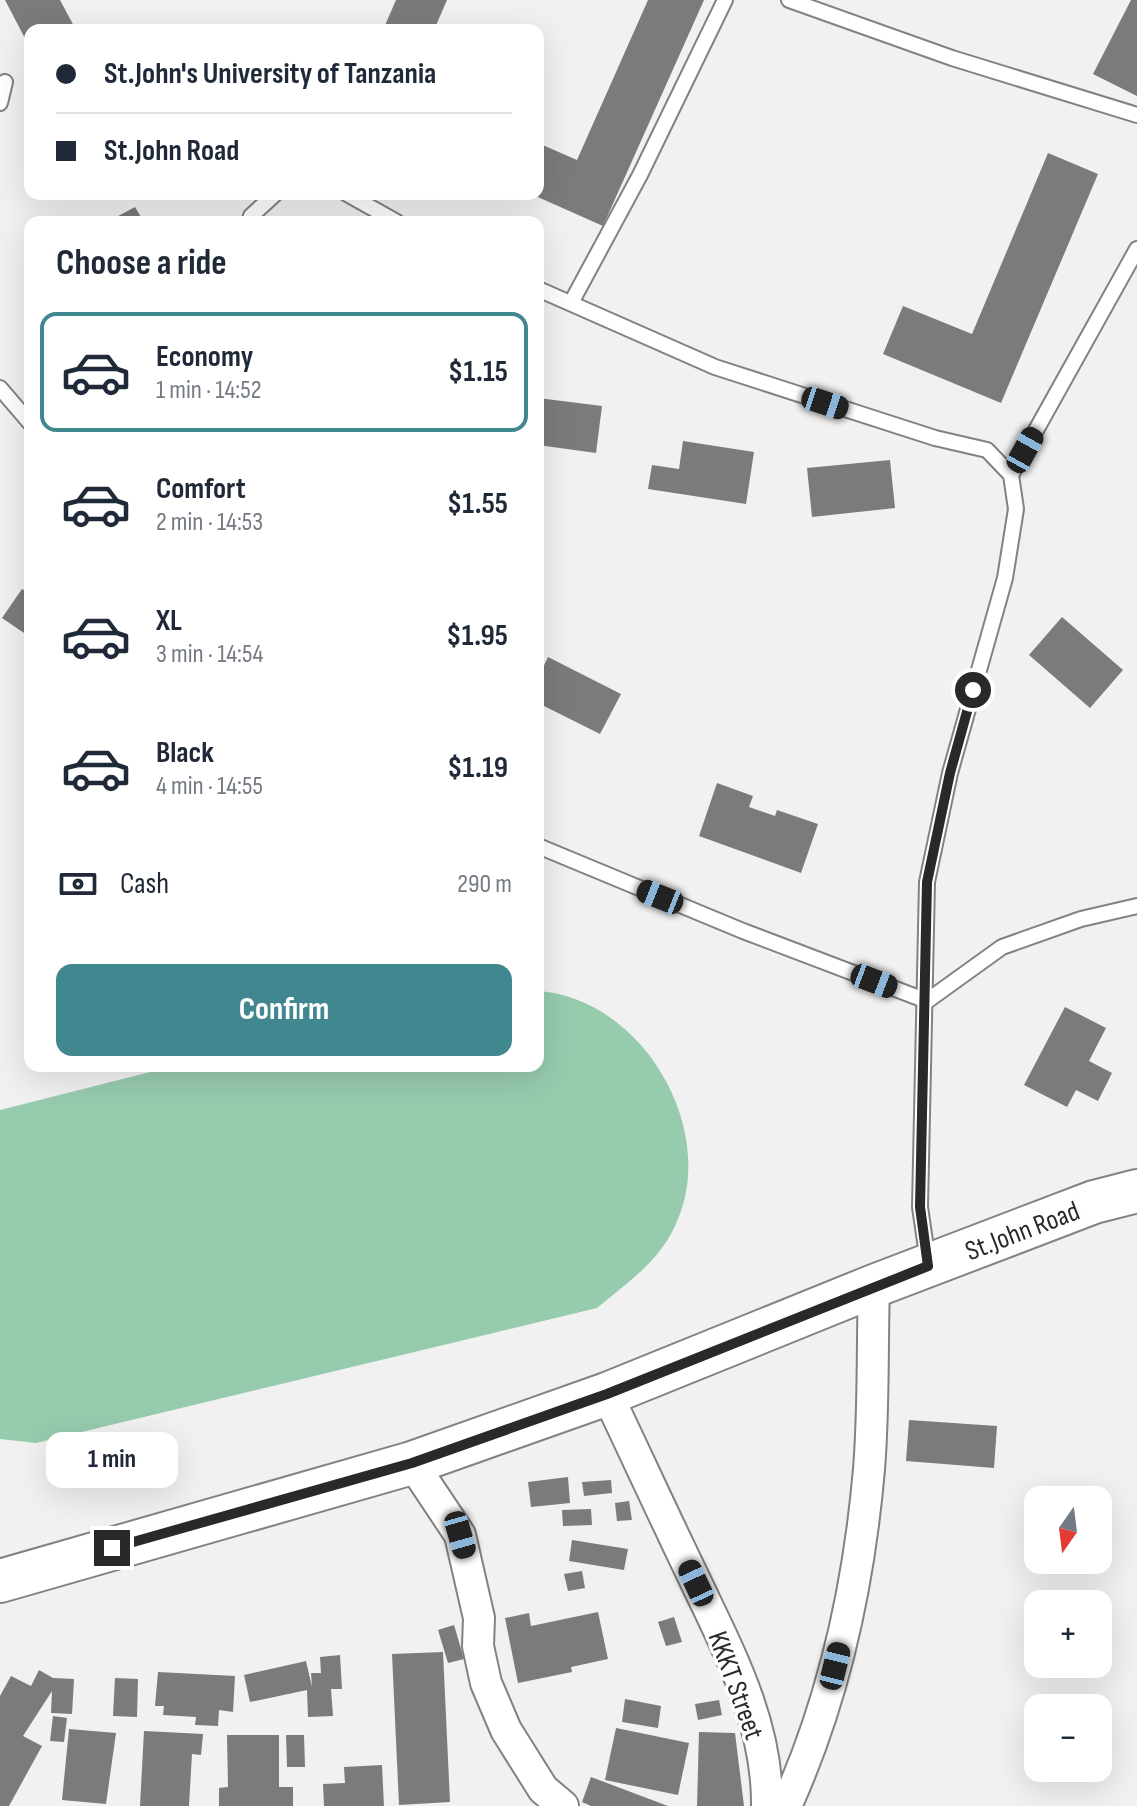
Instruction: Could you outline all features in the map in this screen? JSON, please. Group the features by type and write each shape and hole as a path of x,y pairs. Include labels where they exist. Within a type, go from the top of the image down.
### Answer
{"street":[{"name":"St.John Road","path":"0,1581 412,1463 607,1394 874,1286 1094,1202 1137,1191"},
{"path":"786,1806 814,1745 855,1586 869,1468 874,1286"},
{"name":"KKKT Street","path":"607,1394 751,1707 767,1781 767,1806"},
{"path":"412,1463 460,1535 479,1618 478,1646 486,1683 506,1730 543,1789 563,1806"}],"lane":[{"path":"571,303 640,175 725,0"},
{"path":"789,0 981,68 1137,115"},
{"path":"0,103 5,82"},
{"path":"251,216 268,200"},
{"path":"358,200 386,216"},
{"path":"1011,475 1137,249"},
{"path":"544,292 715,367 935,438 987,450 1011,475 1016,509 1005,578 950,773 927,882 927,1001 920,1207 928,1266"},
{"path":"0,388 24,416"},
{"path":"544,848 743,931 927,1001"},
{"path":"927,1001 1002,947 1081,919 1137,906"}],"green space":[{"path":"544,992 575,999 609,1016 638,1042 661,1073 678,1108 687,1145 687,1183 678,1219 663,1246 644,1269 597,1308 36,1443 0,1439 0,1110 150,1072 544,1072"}],"building":[{"path":"5,0 60,0 73,24 24,24 24,36"},
{"path":"396,0 447,0 437,24 386,24"},
{"path":"648,0 704,0 603,226 544,200 544,146 577,160"},
{"path":"1131,0 1137,0 1137,96 1093,74"},
{"path":"1048,153 1098,174 1001,403 883,354 903,306 972,334"},
{"path":"135,207 140,216 118,216"},
{"path":"544,399 602,406 596,453 544,446"},
{"path":"683,441 754,452 746,504 648,489 652,465 679,469"},
{"path":"890,460 895,508 812,517 807,468"},
{"path":"24,590 24,633 2,618"},
{"path":"1062,617 1123,670 1090,708 1029,655"},
{"path":"548,657 621,694 600,734 544,706 544,665"},
{"path":"717,783 753,796 749,807 775,816 777,810 818,824 801,873 699,836"},
{"path":"1065,1007 1106,1028 1089,1061 1112,1073 1098,1101 1076,1090 1067,1107 1024,1085"},
{"path":"909,1420 997,1426 994,1468 906,1461"},
{"path":"568,1477 570,1503 531,1507 528,1482"},
{"path":"611,1480 612,1493 584,1496 582,1482"},
{"path":"629,1501 632,1520 617,1521 615,1503"},
{"path":"591,1509 592,1525 563,1526 562,1510"},
{"path":"572,1540 628,1549 624,1570 569,1561"},
{"path":"582,1571 585,1588 568,1591 564,1574"},
{"path":"598,1612 608,1659 571,1667 572,1672 518,1683 505,1618 529,1613 531,1626"},
{"path":"674,1617 682,1642 666,1646 658,1622"},
{"path":"454,1625 464,1659 448,1663 438,1630"},
{"path":"443,1652 450,1802 399,1805 392,1654"},
{"path":"340,1655 342,1689 331,1689 333,1716 308,1717 307,1690 250,1702 244,1675 306,1661 312,1687 311,1673 321,1673 320,1657"},
{"path":"39,1670 53,1678 74,1679 72,1714 51,1713 52,1691 23,1736 42,1746 9,1806 0,1806 0,1696 11,1676 31,1686"},
{"path":"158,1672 235,1676 233,1712 219,1710 218,1726 195,1725 196,1717 163,1715 164,1706 155,1706"},
{"path":"115,1678 138,1679 137,1717 113,1716"},
{"path":"625,1699 661,1706 658,1728 622,1722"},
{"path":"719,1700 722,1715 698,1720 695,1704"},
{"path":"53,1716 67,1718 64,1742 50,1741"},
{"path":"616,1728 689,1743 678,1795 605,1780"},
{"path":"69,1729 116,1733 106,1804 62,1800"},
{"path":"144,1731 203,1734 201,1755 192,1754 189,1806 140,1806"},
{"path":"699,1732 735,1733 744,1806 697,1806"},
{"path":"227,1735 279,1735 279,1787 293,1787 293,1806 219,1806 219,1788 228,1787"},
{"path":"286,1735 304,1735 305,1767 287,1767"},
{"path":"382,1765 384,1806 324,1806 323,1784 345,1783 344,1767"},
{"path":"591,1777 668,1806 591,1806 582,1802"}],"route":[{"path":"112,1548 412,1463 607,1394 928,1266 920,1207 926,1060 927,882 950,773 973,690"}]}
